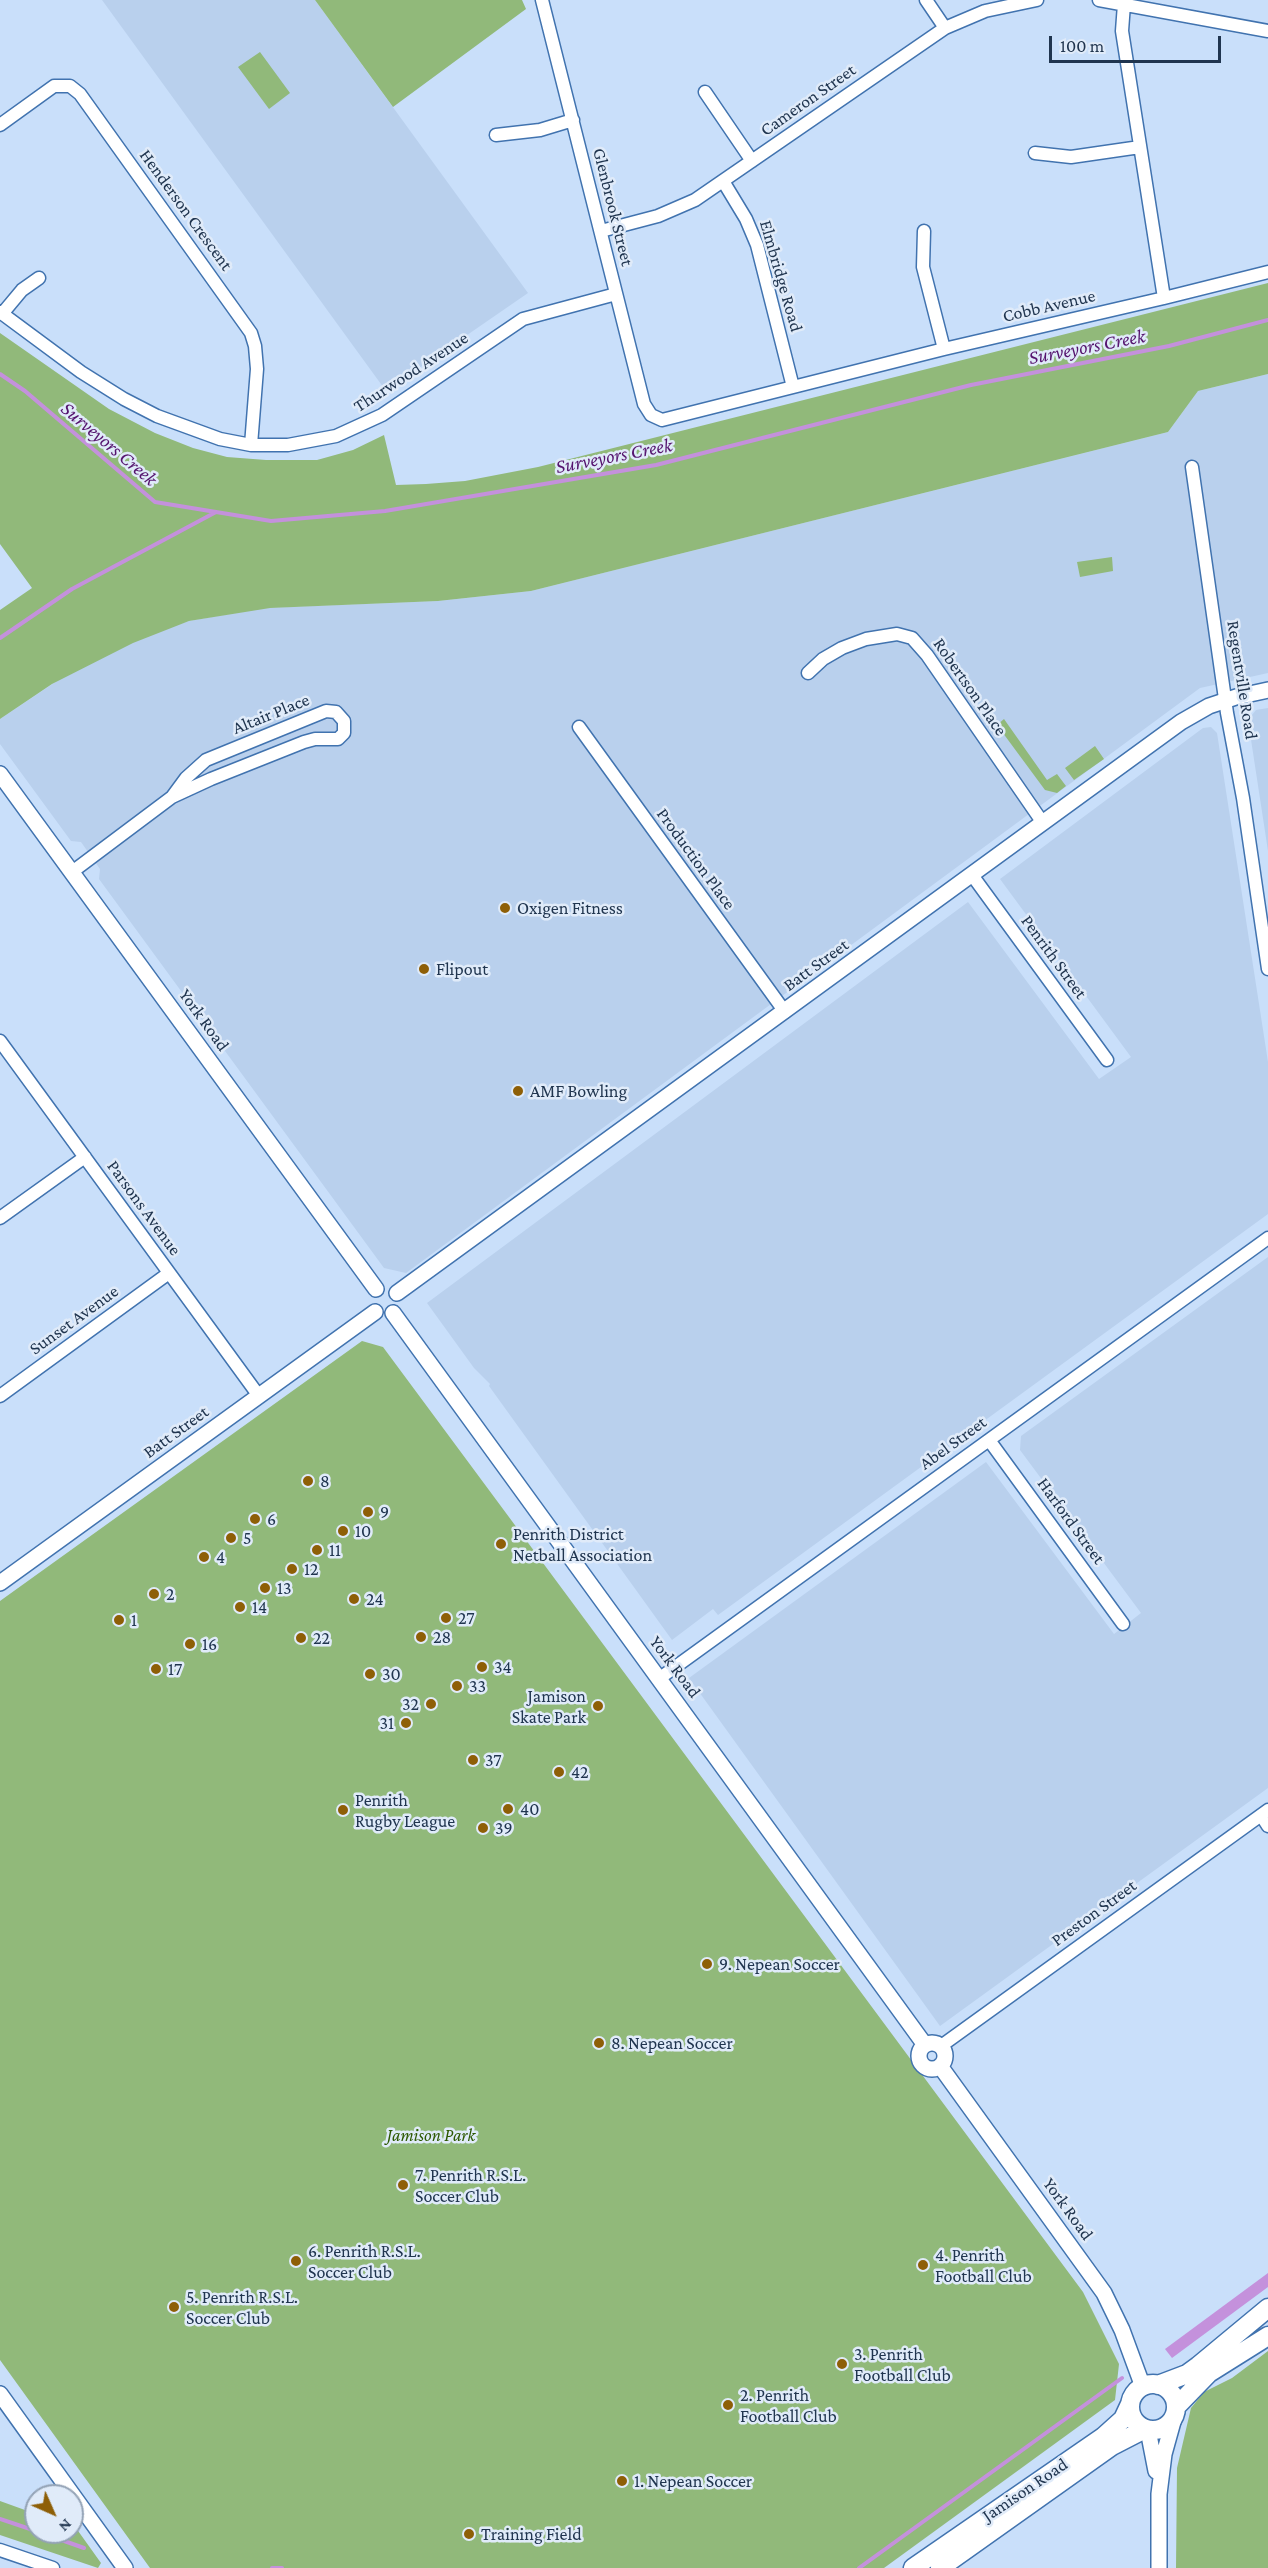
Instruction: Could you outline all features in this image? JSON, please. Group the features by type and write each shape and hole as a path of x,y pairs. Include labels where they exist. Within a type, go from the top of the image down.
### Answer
{"main road":[{"path":"1268,2308 1187,2374 1137,2391 1130,2404 1133,2419 1147,2429 1162,2428 1209,2373 1268,2336"},
{"path":"1150,2386 1172,2394 1175,2412"},
{"name":"Jamison Road","path":"913,2568 1102,2437 1123,2419 1130,2404"},
{"name":"Jamison Road","path":"940,2568 959,2562 1112,2446 1147,2429"}],"street":[{"name":"Glenbrook Street","path":"542,0 644,404 649,413 656,418"},
{"path":"926,0 945,28"},
{"name":"Cameron Street","path":"601,231 677,209 723,181 945,28 985,11 1037,0"},
{"path":"1099,0 1268,31"},
{"path":"1124,4 1122,31 1164,298"},
{"name":"Henderson Crescent","path":"0,125 54,86 70,86 80,94 251,333 257,354 258,369 251,445"},
{"path":"705,92 752,161"},
{"path":"496,135 531,131 573,120"},
{"path":"1035,153 1071,158 1140,147"},
{"name":"Elmbridge Road","path":"723,181 746,219 757,245 794,387"},
{"path":"924,231 923,267 944,349"},
{"name":"Cobb Avenue","path":"656,418 667,419 944,349 1268,272"},
{"path":"1,313 22,290 39,278"},
{"name":"Thurwood Avenue","path":"1,313 81,372 124,399 164,419 208,436 251,445 305,444 347,432 382,415 524,319 616,294"},
{"name":"Regentville Road","path":"1192,466 1268,969"},
{"name":"Robertson Place","path":"808,673 823,659 842,648 866,639 897,634 912,638 927,655 1043,823"},
{"name":"Batt Street","path":"397,1293 1181,722 1209,706 1268,690"},
{"name":"Altair Place","path":"72,872 172,797 304,742 315,739 338,740 344,733 344,721 336,712 326,711 206,760 186,778 172,797"},
{"name":"Production Place","path":"579,727 785,1012"},
{"name":"York Road","path":"0,774 376,1289"},
{"name":"Penrith Street","path":"972,875 1107,1060"},
{"name":"Parsons Avenue","path":"0,1041 259,1396"},
{"path":"0,1218 85,1157"},
{"name":"Abel Street","path":"660,1678 1268,1238"},
{"name":"Sunset Avenue","path":"0,1396 170,1273"},
{"path":"389,1287 397,1293 399,1301 393,1313 383,1315 375,1311 370,1300 376,1289 389,1287"},
{"name":"Batt Street","path":"0,1583 375,1311"},
{"name":"York Road","path":"393,1313 660,1678 933,2045 919,2054 923,2065 933,2069 940,2066 1104,2293 1150,2386"},
{"name":"Harford Street","path":"989,1440 1124,1624"},
{"name":"Preston Street","path":"933,2045 1265,1817"},
{"path":"933,2045 945,2054 940,2066"},
{"path":"0,2394 126,2568"},
{"path":"1159,2494 1164,2454 1175,2412"},
{"path":"1147,2429 1154,2453 1159,2494 1159,2568"},
{"path":"0,2550 53,2568"}],"shaded area":[{"path":"102,0 315,0 528,293 386,391"},
{"path":"1268,374 1268,673 1200,688 406,1273 384,1268 99,879 100,869 81,842 71,841 0,744 0,719 60,679 144,636 189,621 264,608 438,601 531,591 1168,432 1198,391"},
{"path":"1268,708 1268,851 1248,720 1256,710"},
{"path":"1211,727 1217,733 1268,1062 1268,1214 718,1615 713,1609 672,1640 489,1386 490,1384 474,1368 427,1303 968,902 1099,1079 1131,1057 1000,879 1203,728"},
{"path":"1268,1257 1268,1788 940,2026 689,1678 986,1462 1114,1634 1141,1613 1020,1450 1021,1436"},
{"path":"1268,2273 1268,2287 1172,2358 1165,2349"}],"green space":[{"path":"315,0 522,0 526,9 393,107"},
{"path":"260,52 290,93 269,109 238,67"},
{"path":"1268,283 1268,374 1198,391 1168,432 531,591 438,601 270,608 189,621 133,643 52,684 0,719 0,610 32,588 0,544 0,333 109,409 155,433 193,448 227,457 317,460 353,450 384,435 396,485 426,484 465,481 538,467"},
{"path":"1112,557 1113,571 1080,577 1077,562"},
{"path":"1004,719 1047,780 1057,774 1066,786 1057,793 1045,790 997,725"},
{"path":"1095,746 1104,759 1074,780 1065,768"},
{"name":"Jamison Park","path":"362,1341 383,1347 1083,2292 1119,2364 1115,2400 884,2568 150,2568 0,2360 0,1601"},
{"path":"1268,2351 1268,2568 1176,2568 1177,2468 1191,2408 1204,2392 1232,2378"},
{"path":"0,2501 24,2510 24,2543 0,2535"},
{"path":"84,2539 101,2563 98,2568 27,2544 84,2544"}],"waterway":[{"name":"Surveyors Creek","path":"0,374 25,391 155,502 271,521 385,511 656,465 971,385 1169,346 1268,320"},
{"path":"0,638 72,589 216,512"},
{"path":"859,2568 1122,2378"},
{"path":"0,2519 24,2527"},
{"path":"73,2544 84,2548"},
{"path":"272,2568 282,2568"}],"place":[{"name":"Oxigen Fitness","path":"505,908"},
{"name":"Flipout","path":"424,969"},
{"name":"AMF Bowling","path":"518,1091"},
{"name":"8","path":"308,1481"},
{"name":"9","path":"368,1512"},
{"name":"6","path":"255,1519"},
{"name":"10","path":"343,1531"},
{"name":"5","path":"231,1538"},
{"name":"Penrith District Netball Association","path":"501,1544"},
{"name":"11","path":"317,1550"},
{"name":"4","path":"204,1557"},
{"name":"12","path":"292,1569"},
{"name":"13","path":"265,1588"},
{"name":"2","path":"154,1594"},
{"name":"24","path":"354,1599"},
{"name":"14","path":"240,1607"},
{"name":"27","path":"446,1618"},
{"name":"1","path":"119,1620"},
{"name":"28","path":"421,1637"},
{"name":"22","path":"301,1638"},
{"name":"16","path":"190,1644"},
{"name":"34","path":"482,1667"},
{"name":"17","path":"156,1669"},
{"name":"30","path":"370,1674"},
{"name":"33","path":"457,1686"},
{"name":"32","path":"431,1704"},
{"name":"Jamison Skate Park","path":"598,1706"},
{"name":"31","path":"406,1723"},
{"name":"37","path":"473,1760"},
{"name":"42","path":"559,1772"},
{"name":"40","path":"508,1809"},
{"name":"Penrith Rugby League","path":"343,1810"},
{"name":"39","path":"483,1828"},
{"name":"9. Nepean Soccer","path":"707,1964"},
{"name":"8. Nepean Soccer","path":"599,2043"},
{"name":"7. Penrith R.S.L. Soccer Club","path":"403,2185"},
{"name":"6. Penrith R.S.L. Soccer Club","path":"296,2261"},
{"name":"4. Penrith Football Club","path":"923,2265"},
{"name":"5. Penrith R.S.L. Soccer Club","path":"174,2307"},
{"name":"3. Penrith Football Club","path":"842,2364"},
{"name":"2. Penrith Football Club","path":"728,2405"},
{"name":"1. Nepean Soccer","path":"622,2481"},
{"name":"Training Field","path":"469,2534"}]}
